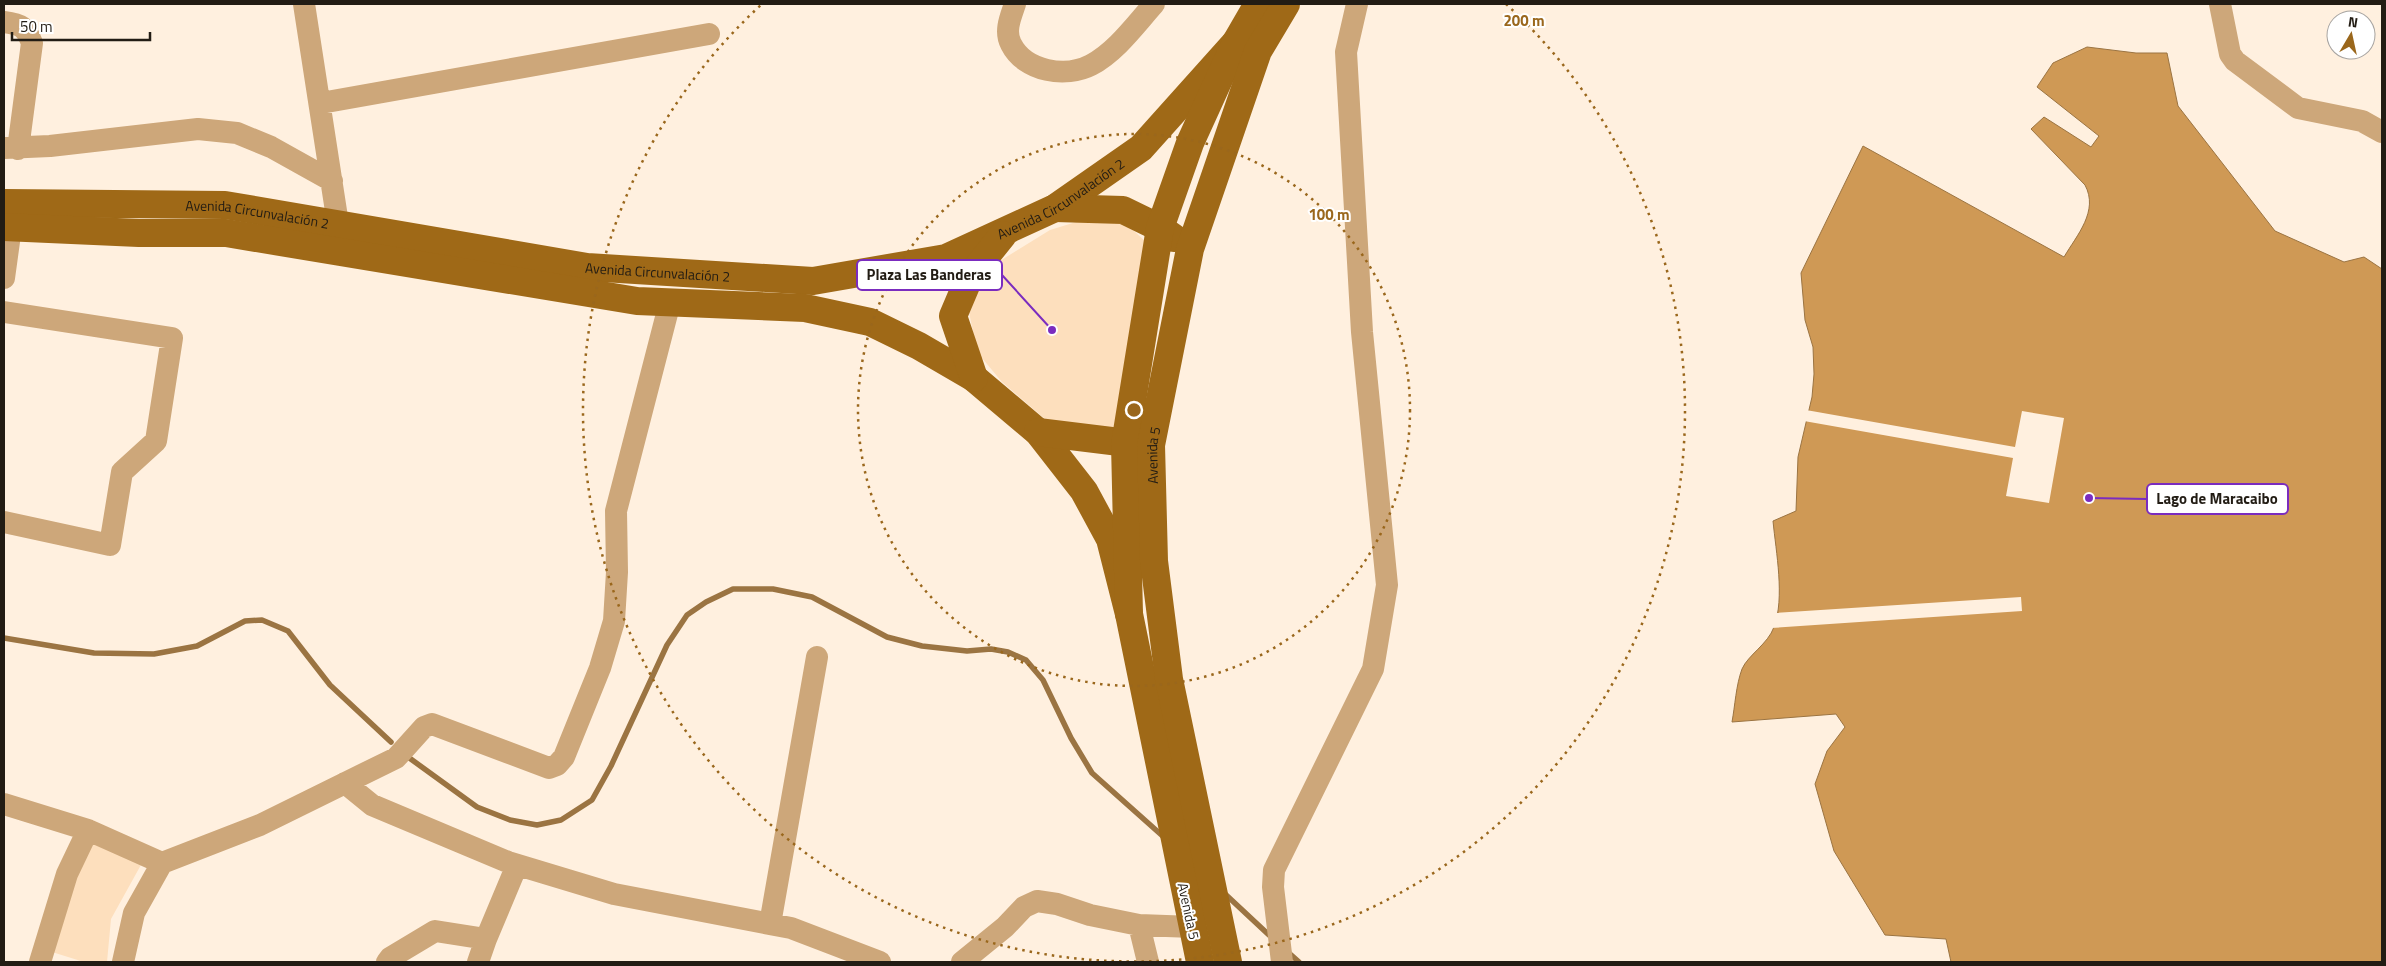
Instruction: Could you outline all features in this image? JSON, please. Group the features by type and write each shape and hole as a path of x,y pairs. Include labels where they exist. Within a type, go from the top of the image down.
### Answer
{"main road":[{"path":"1247,46 1258,4"},
{"path":"1247,46 1286,4"},
{"name":"Avenida Circunvalación 2","path":"6,219 225,204 587,267 813,281 946,258 1055,208 1140,148 1247,46"},
{"name":"Avenida 5","path":"1200,962 1129,614 1138,444 1160,228 1190,143 1247,46"},
{"name":"Avenida 5","path":"1228,962 1169,679 1138,444 1247,46"},
{"path":"1055,208 1123,210 1160,228 1190,249"},
{"name":"Avenida Circunvalación 2","path":"6,219 226,233 637,301 805,308 870,322 919,346 974,378 1038,432 1084,491 1110,539 1129,614"},
{"path":"974,378 953,316 970,276 1005,232"},
{"path":"1038,432 1138,444"}],"street":[{"path":"304,4 321,103 338,224"},
{"path":"1015,4 1008,25 1010,43 1023,59 1050,71 1072,72 1092,64 1117,45 1154,4"},
{"path":"1282,962 1273,896 1274,870 1373,668 1388,585 1362,332 1346,52 1357,4"},
{"path":"2220,4 2230,54 2235,61 2298,108 2310,112 2362,121 2382,132"},
{"path":"4,22 20,24 28,31 32,43 11,148 198,129 237,133 271,147 332,181"},
{"path":"321,103 709,34"},
{"path":"4,278 6,219"},
{"path":"124,962 134,913 162,863 260,825 396,758 424,727 432,724 549,768 557,765 564,757 600,668 614,620 617,572 616,511 670,302"},
{"path":"4,312 172,338 156,441 122,472 110,545 4,522"},
{"path":"770,924 817,657"},
{"path":"345,783 372,805 517,865 614,894 790,928 880,962"},
{"path":"4,804 88,830 162,863"},
{"path":"40,962 67,874 88,830"},
{"path":"478,962 517,865"},
{"path":"962,962 1024,908 1037,901 1057,904 1090,915 1139,925 1192,926"},
{"path":"1139,925 1148,962"},
{"path":"387,962 390,958 435,931 486,939"}],"shaded area":[{"path":"2087,47 2136,53 2167,53 2178,106 2275,231 2344,262 2364,257 2382,269 2382,962 1951,962 1946,939 1885,935 1834,851 1815,784 1827,751 1845,727 1836,714 1732,722 1742,669 1771,633 1777,615 1779,575 1773,521 1796,511 1798,457 1812,397 1814,374 1813,347 1805,320 1801,273 1863,146 2064,257 2085,222 2088,213 2089,195 2085,185 2031,129 2044,117 2091,147 2099,136 2037,87 2053,63"},
{"path":"1089,218 1123,221 1145,241 1115,433 1058,424 1045,419 1002,382 977,352 968,307 982,272 1050,230"},
{"path":"90,841 142,863 111,919 107,962 84,962 52,952 72,878"}],"pier":[{"path":"1806,410 2015,447 2022,411 2064,418 2049,503 2006,496 2013,458 1804,421"},
{"path":"2021,597 2022,611 1771,628 1775,613"}],"waterway":[{"path":"408,757 477,807 510,820 537,825 561,820 592,800 611,766 667,645 687,615 706,602 733,589 773,589 812,597 887,637 922,646 967,651 991,649 1008,652 1026,660 1043,680 1071,738 1092,773 1166,839"},
{"path":"4,638 94,653 154,654 197,646 245,621 262,620 288,631 330,685 391,742"},
{"path":"1224,893 1269,935"},
{"path":"1290,954 1299,962"}],"place":[{"name":"Plaza Las Banderas","path":"1052,330"},
{"name":"Lago de Maracaibo","path":"2089,498"}]}
